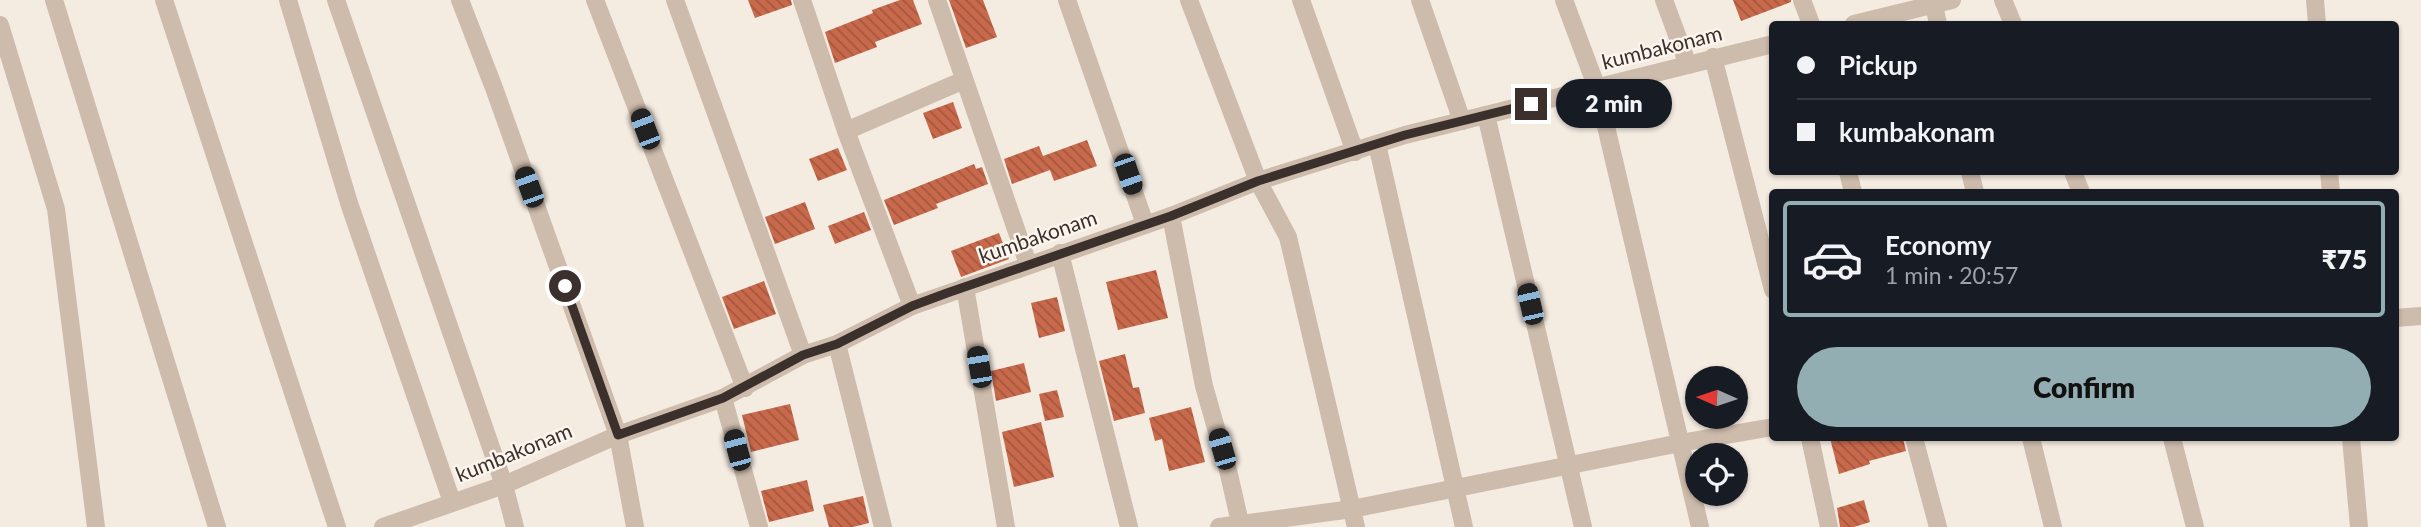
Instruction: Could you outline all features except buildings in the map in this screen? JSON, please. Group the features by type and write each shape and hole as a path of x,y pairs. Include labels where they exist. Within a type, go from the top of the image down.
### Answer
{"street":[{"path":"54,0 217,527"},
{"path":"164,0 337,527"},
{"path":"288,0 349,203 452,502"},
{"path":"336,0 504,485 515,527"},
{"path":"460,0 618,435 635,527"},
{"path":"594,0 745,388"},
{"path":"676,0 803,355"},
{"path":"802,0 846,131 912,306"},
{"path":"936,0 1028,264"},
{"path":"1067,0 1145,224"},
{"path":"1189,0 1258,181 1288,237 1356,527"},
{"path":"1301,0 1355,152"},
{"path":"1420,0 1462,121"},
{"path":"1564,0 1597,88 1700,527"},
{"path":"1664,0 1688,65"},
{"path":"1802,0 1810,21"},
{"path":"1863,21 1908,5 1934,5 1952,0"},
{"path":"2003,0 2012,21"},
{"path":"2315,0 2317,21"},
{"path":"1934,5 1937,21"},
{"path":"0,25 56,209 96,527"},
{"name":"kumbakonam","path":"394,525 504,485 618,435 723,398 803,355 837,344 912,306 1171,216 1258,181 1405,135 1769,45"},
{"path":"1713,57 1769,274"},
{"path":"846,131 964,80"},
{"path":"1486,115 1583,527"},
{"path":"1377,144 1464,527"},
{"path":"1171,216 1204,386 1241,526"},
{"path":"1060,253 1129,527"},
{"path":"965,287 1006,527"},
{"path":"2399,318 2421,316"},
{"path":"837,344 883,527"},
{"path":"723,398 759,527"},
{"path":"1219,527 1352,509 1769,428"},
{"path":"1811,441 1829,527"},
{"path":"1915,441 1938,527"},
{"path":"2032,441 2053,527"},
{"path":"2173,441 2195,527"},
{"path":"2351,441 2359,527"}],"route":[{"path":"565,286 618,435 723,398 803,355 837,344 912,306 947,293 1171,216 1258,181 1405,135 1531,104"}]}
